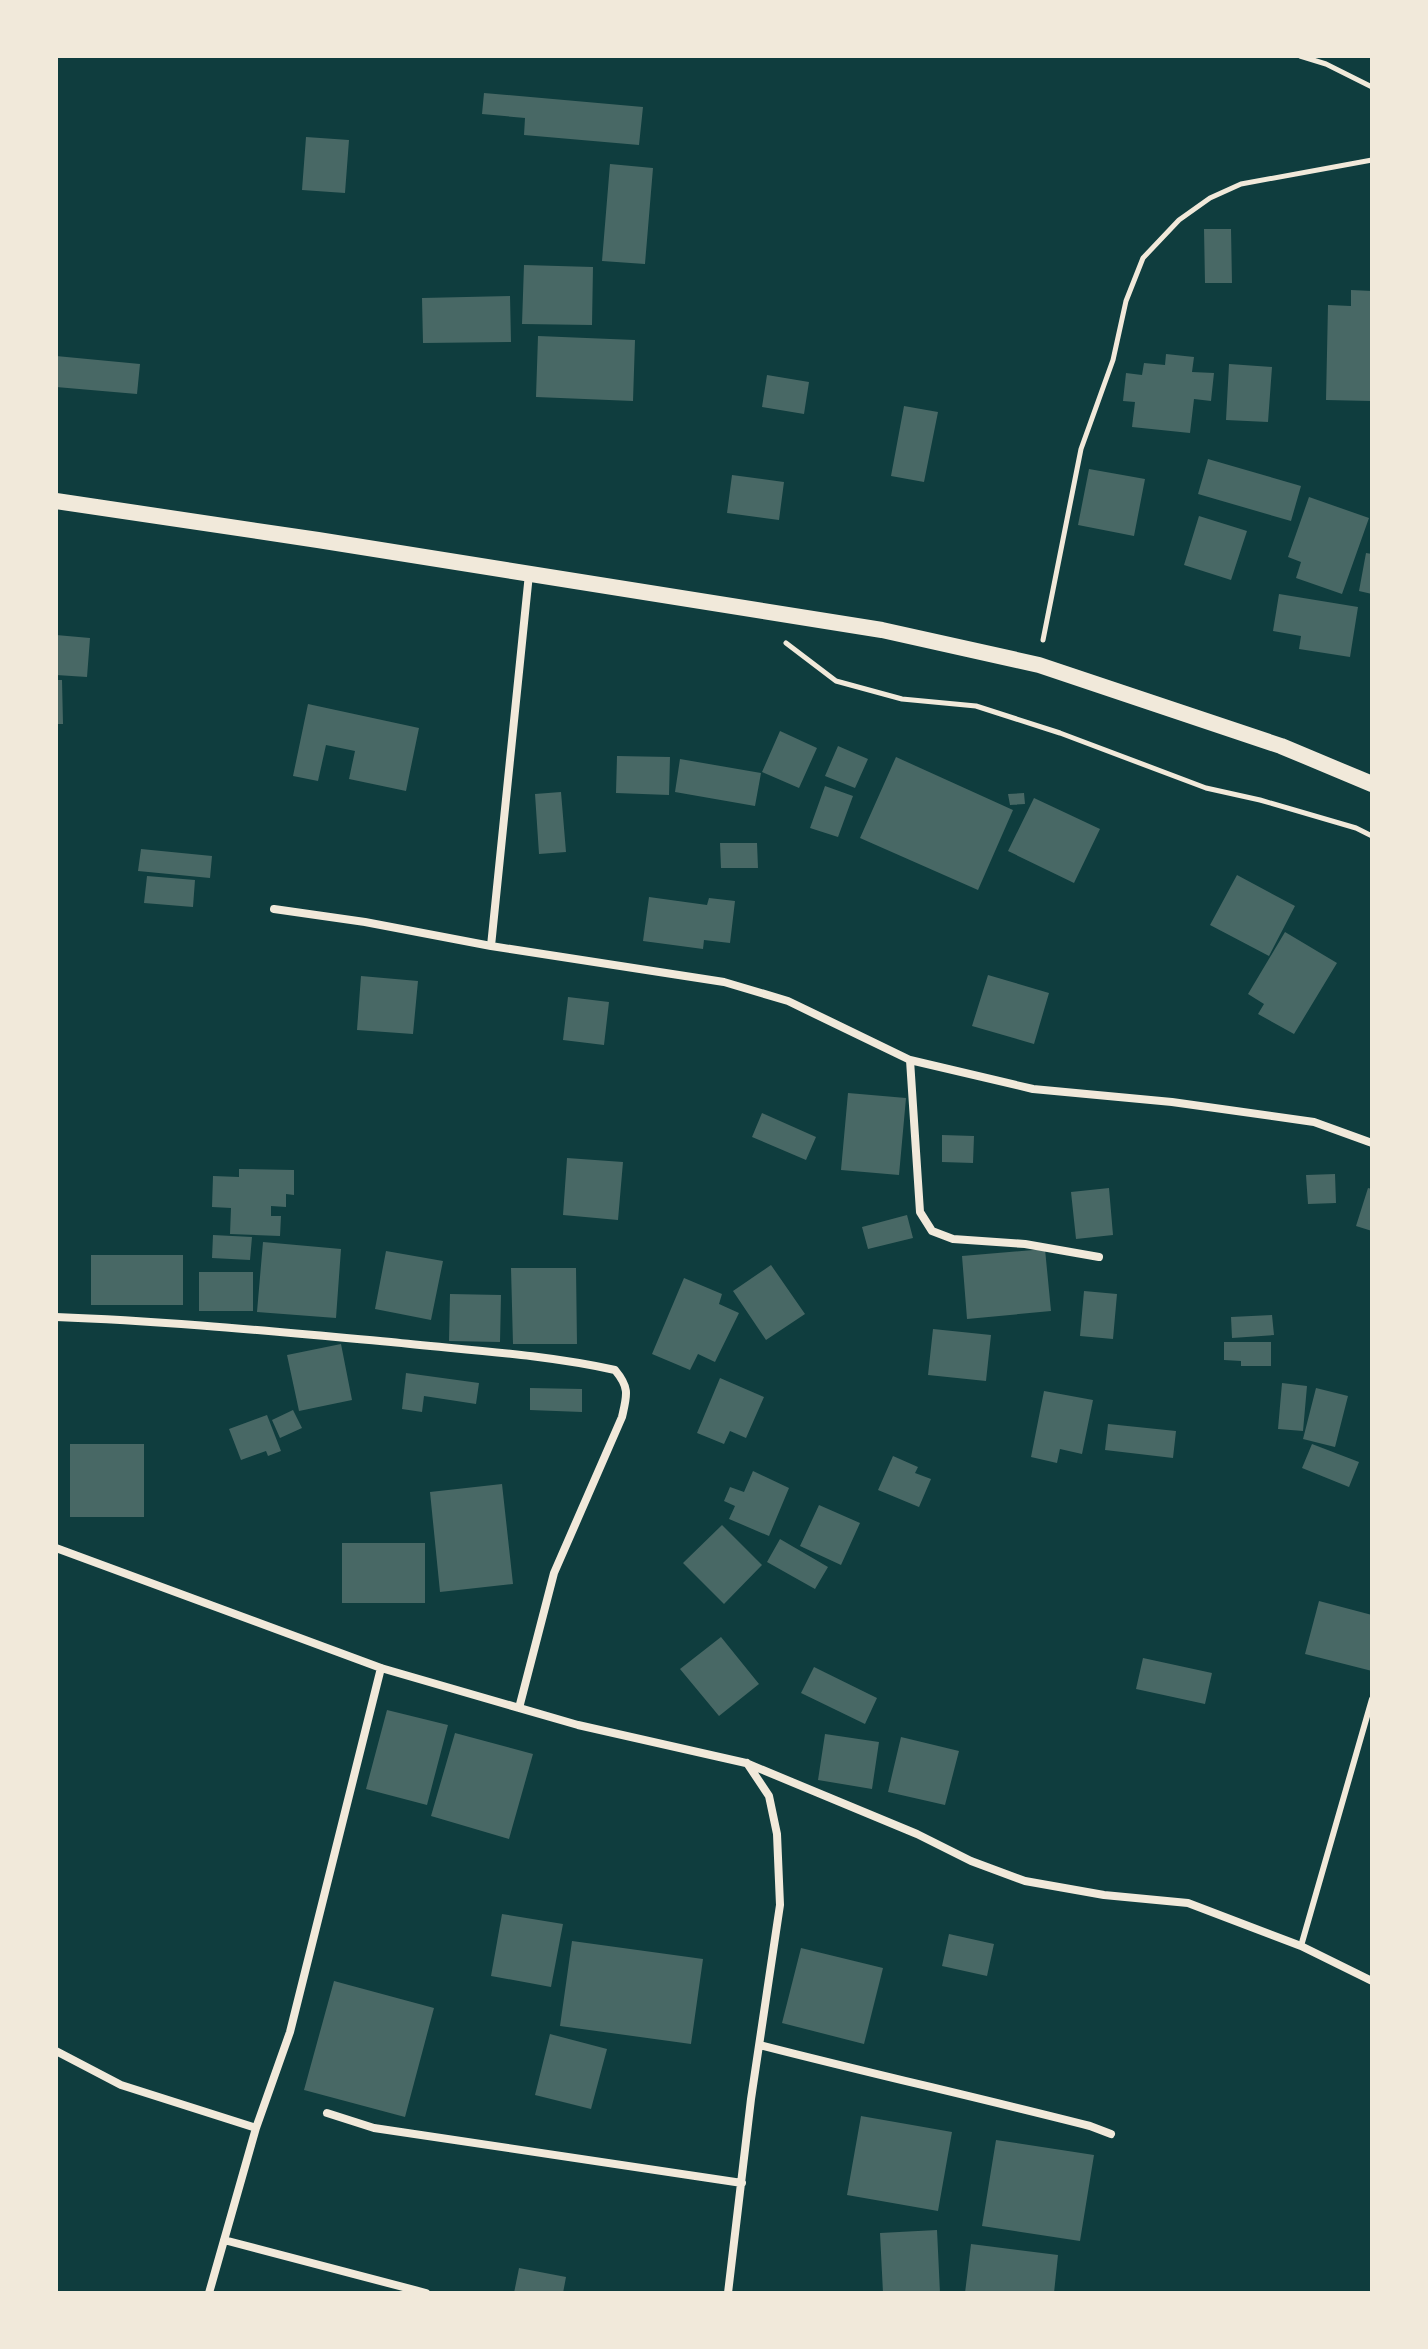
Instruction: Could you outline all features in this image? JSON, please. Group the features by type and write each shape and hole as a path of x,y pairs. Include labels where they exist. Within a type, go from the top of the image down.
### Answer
{"main road":[{"path":"56,501 303,537 882,630 1039,665 1281,746 1372,784"}],"street":[{"path":"491,946 529,574"},
{"path":"274,909 724,982 788,1001 910,1060 1033,1089 1172,1102 1314,1122 1372,1143"},
{"path":"910,1060 920,1212 932,1231 953,1239 1025,1244 1099,1257"},
{"path":"56,1317 133,1320 346,1338 509,1354 615,1370 625,1383 627,1396 622,1417 554,1573 519,1708"},
{"path":"56,1548 381,1668 578,1725 746,1763 917,1834 971,1861 1025,1881 1104,1895 1188,1903 1301,1946 1372,1981"},
{"path":"209,2293 256,2128 290,2032 381,1668"},
{"path":"729,2293 751,2099 780,1905 777,1834 769,1796 746,1763"},
{"path":"760,2045 1090,2126 1111,2134"},
{"path":"56,2051 121,2085 256,2128"},
{"path":"327,2113 374,2128 742,2183"},
{"path":"224,2240 426,2293"}],"lane":[{"path":"1301,1946 1372,1699"}],"path":[{"path":"1300,56 1326,64 1372,87"},
{"path":"1039,665 1081,449 1113,360 1126,301 1143,258 1179,220 1210,198 1241,184 1372,160"},
{"path":"782,639 836,681 902,699 976,706 1060,733 1206,788 1260,800 1356,828 1372,836"}],"building":[{"path":"484,93 643,107 639,145 524,135 525,118 482,114"},
{"path":"306,137 349,140 345,193 302,190"},
{"path":"610,164 653,168 645,264 602,261"},
{"path":"1204,229 1231,229 1232,283 1205,283"},
{"path":"524,265 593,267 592,325 522,324"},
{"path":"1351,290 1372,291 1372,401 1326,400 1328,305 1351,306"},
{"path":"510,296 511,342 423,343 422,298"},
{"path":"538,336 635,340 633,401 536,397"},
{"path":"1166,354 1194,357 1192,372 1214,373 1211,401 1194,399 1190,433 1132,427 1135,402 1123,401 1126,373 1142,375 1144,363 1165,365"},
{"path":"56,356 140,364 137,394 56,387"},
{"path":"1229,364 1272,367 1268,422 1226,420"},
{"path":"767,375 809,382 804,414 762,407"},
{"path":"904,406 938,412 924,482 891,476"},
{"path":"1208,459 1301,486 1291,521 1198,494"},
{"path":"1089,469 1145,479 1134,536 1078,525"},
{"path":"732,475 784,482 779,520 727,513"},
{"path":"1309,497 1369,518 1342,594 1296,578 1301,562 1288,557"},
{"path":"1199,516 1247,531 1231,580 1184,565"},
{"path":"1366,553 1372,554 1372,594 1359,591"},
{"path":"1279,594 1358,607 1350,657 1299,649 1301,636 1273,631"},
{"path":"56,635 90,638 87,677 56,675"},
{"path":"56,680 62,680 63,724 56,724"},
{"path":"308,704 419,728 406,791 349,779 355,751 326,745 318,781 293,776"},
{"path":"780,731 817,748 799,788 762,772"},
{"path":"838,746 868,759 855,788 825,776"},
{"path":"617,756 670,757 669,795 616,793"},
{"path":"896,757 1013,810 978,890 860,838"},
{"path":"680,759 761,773 755,806 675,792"},
{"path":"825,786 853,796 838,837 810,828"},
{"path":"561,792 566,852 539,854 535,794"},
{"path":"1024,793 1025,804 1010,805 1008,794"},
{"path":"1034,798 1100,829 1074,883 1008,851"},
{"path":"720,843 757,843 758,868 721,868"},
{"path":"141,849 212,856 210,878 138,871"},
{"path":"1237,875 1295,906 1269,956 1210,925"},
{"path":"147,876 195,880 193,907 144,903"},
{"path":"649,897 707,905 709,898 735,901 730,943 704,940 703,949 643,941"},
{"path":"1285,932 1337,963 1294,1034 1258,1014 1264,1004 1248,994"},
{"path":"988,975 1049,993 1034,1044 972,1026"},
{"path":"361,976 418,981 413,1034 357,1030"},
{"path":"568,997 609,1002 604,1045 563,1040"},
{"path":"848,1093 906,1098 899,1175 841,1170"},
{"path":"762,1113 816,1137 806,1160 752,1137"},
{"path":"942,1135 974,1136 973,1163 942,1162"},
{"path":"567,1158 623,1162 618,1220 563,1215"},
{"path":"239,1169 294,1170 294,1195 286,1194 286,1207 271,1206 271,1216 281,1216 280,1236 230,1234 231,1208 212,1207 213,1176 239,1177"},
{"path":"1335,1174 1336,1203 1308,1204 1306,1175"},
{"path":"1109,1188 1113,1235 1076,1239 1071,1192"},
{"path":"1368,1188 1372,1189 1372,1231 1356,1226"},
{"path":"907,1215 913,1238 868,1249 862,1227"},
{"path":"213,1235 252,1237 250,1260 212,1258"},
{"path":"263,1242 341,1249 336,1318 257,1312"},
{"path":"1045,1249 1051,1311 967,1319 962,1256"},
{"path":"386,1251 443,1261 431,1320 375,1309"},
{"path":"91,1255 183,1255 183,1305 91,1305"},
{"path":"771,1265 805,1314 766,1340 733,1291"},
{"path":"511,1268 576,1268 577,1344 513,1344"},
{"path":"199,1272 253,1272 253,1311 199,1311"},
{"path":"684,1278 722,1294 719,1304 739,1313 715,1362 698,1354 690,1370 652,1354"},
{"path":"1084,1291 1117,1294 1113,1339 1080,1336"},
{"path":"450,1294 501,1295 500,1342 449,1341"},
{"path":"1272,1315 1274,1335 1232,1338 1231,1317"},
{"path":"933,1329 991,1335 986,1381 928,1375"},
{"path":"1224,1342 1271,1342 1271,1366 1241,1366 1241,1361 1224,1360"},
{"path":"341,1344 352,1400 299,1411 287,1355"},
{"path":"406,1373 479,1383 476,1404 424,1396 422,1412 402,1409"},
{"path":"720,1378 764,1397 746,1438 730,1431 724,1444 697,1433"},
{"path":"1282,1383 1307,1386 1303,1431 1278,1429"},
{"path":"530,1388 582,1389 582,1412 530,1410"},
{"path":"1316,1388 1348,1396 1335,1447 1303,1439"},
{"path":"1044,1391 1093,1400 1082,1454 1060,1449 1057,1463 1031,1457"},
{"path":"293,1410 302,1428 280,1438 272,1420"},
{"path":"267,1415 281,1451 268,1456 266,1451 241,1460 229,1429"},
{"path":"1108,1424 1176,1431 1173,1458 1105,1450"},
{"path":"70,1444 144,1444 144,1517 70,1517"},
{"path":"1312,1444 1359,1462 1349,1487 1302,1468"},
{"path":"893,1456 918,1467 915,1473 931,1479 919,1507 878,1490"},
{"path":"753,1471 789,1488 769,1536 729,1519 735,1506 724,1501 730,1487 744,1492"},
{"path":"502,1484 513,1584 440,1592 430,1492"},
{"path":"819,1505 860,1523 841,1565 800,1546"},
{"path":"722,1525 762,1565 724,1604 683,1563"},
{"path":"780,1539 828,1567 815,1589 767,1562"},
{"path":"342,1543 425,1543 425,1603 342,1603"},
{"path":"1319,1601 1372,1615 1372,1671 1305,1654"},
{"path":"721,1637 759,1684 719,1716 680,1669"},
{"path":"1143,1658 1212,1673 1205,1704 1136,1689"},
{"path":"814,1667 877,1698 865,1724 801,1693"},
{"path":"387,1710 448,1725 427,1805 366,1789"},
{"path":"455,1733 533,1754 509,1839 431,1816"},
{"path":"825,1734 879,1742 872,1789 818,1780"},
{"path":"901,1737 959,1751 945,1805 888,1792"},
{"path":"502,1914 563,1924 551,1987 491,1976"},
{"path":"949,1934 994,1944 987,1976 942,1966"},
{"path":"572,1941 703,1959 691,2044 560,2026"},
{"path":"801,1948 883,1968 864,2044 782,2023"},
{"path":"334,1981 434,2008 405,2117 304,2090"},
{"path":"550,2034 607,2049 591,2109 535,2095"},
{"path":"861,2116 952,2132 938,2211 847,2195"},
{"path":"996,2140 1094,2155 1080,2241 982,2226"},
{"path":"937,2230 940,2293 883,2293 880,2233"},
{"path":"971,2244 1058,2255 1054,2293 965,2293"},
{"path":"519,2268 566,2277 563,2293 514,2293"}]}
